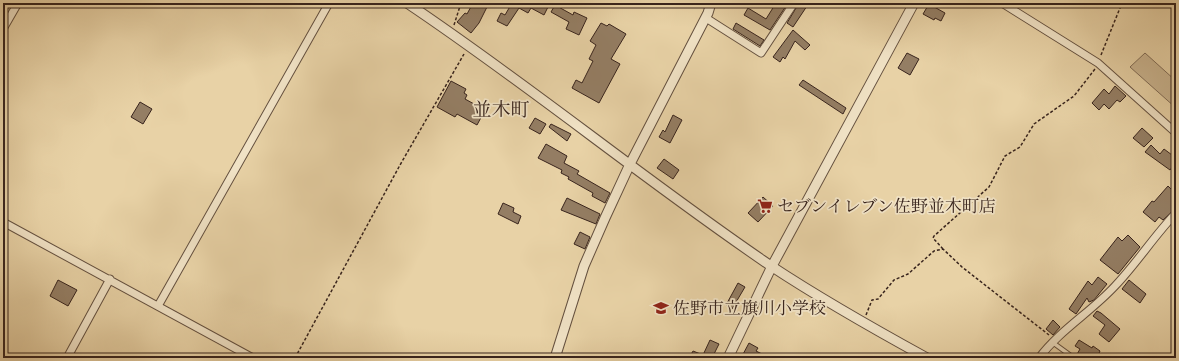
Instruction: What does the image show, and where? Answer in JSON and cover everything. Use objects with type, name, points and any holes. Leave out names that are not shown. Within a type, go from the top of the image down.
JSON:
[{"type":"street","points":[[3,29],[18,3]]},
{"type":"street","points":[[158,306],[329,3]]},
{"type":"street","points":[[407,3],[469,45],[630,164],[772,266],[862,322],[927,358]]},
{"type":"street","points":[[555,358],[584,266],[630,164],[706,18],[712,3]]},
{"type":"street","points":[[706,18],[761,54],[794,3]]},
{"type":"street","points":[[728,358],[772,266],[914,3]]},
{"type":"street","points":[[1002,3],[1098,63],[1176,133]]},
{"type":"street","points":[[1039,358],[1054,341],[1115,287],[1160,230],[1176,213]]},
{"type":"street","points":[[3,222],[254,358]]},
{"type":"street","points":[[67,358],[110,279]]},
{"type":"lane","points":[[1054,341],[1074,358]]},
{"type":"path","points":[[450,32],[461,3]]},
{"type":"path","points":[[1054,341],[962,267],[943,249],[934,236],[989,187],[1005,156],[1020,147],[1034,124],[1074,96],[1093,73],[1122,3]]},
{"type":"path","points":[[295,358],[400,165],[469,45]]},
{"type":"path","points":[[862,322],[872,300],[878,299],[888,285],[894,280],[908,274],[934,251],[943,249]]},
{"type":"shaded area","points":[[1145,53],[1176,81],[1176,108],[1130,67]]},
{"type":"building","points":[[473,3],[489,3],[479,23],[471,33],[457,22],[465,13],[467,14]]},
{"type":"building","points":[[512,3],[540,3],[548,7],[544,15],[531,8],[528,13],[519,8],[507,26],[497,21],[501,13],[505,15]]},
{"type":"building","points":[[776,3],[788,3],[770,30],[744,15],[748,8],[766,19]]},
{"type":"building","points":[[799,3],[809,3],[793,27],[787,23]]},
{"type":"building","points":[[929,4],[945,13],[941,21],[935,18],[934,20],[923,14]]},
{"type":"building","points":[[555,5],[573,15],[574,12],[587,18],[579,35],[566,29],[569,22],[551,12]]},
{"type":"building","points":[[601,23],[607,26],[609,24],[626,34],[611,59],[620,64],[599,103],[572,88],[576,80],[582,83],[593,61],[589,59],[596,45],[590,41]]},
{"type":"building","points":[[736,23],[764,40],[760,46],[733,29]]},
{"type":"building","points":[[793,30],[810,45],[805,50],[795,41],[785,59],[783,57],[780,62],[773,57]]},
{"type":"building","points":[[907,53],[919,59],[910,75],[898,68]]},
{"type":"building","points":[[803,80],[846,108],[843,114],[799,85]]},
{"type":"building","points":[[451,81],[466,89],[464,93],[467,95],[465,99],[485,110],[477,125],[457,114],[455,117],[437,107]]},
{"type":"building","points":[[1115,86],[1126,96],[1120,102],[1117,100],[1109,109],[1104,104],[1099,110],[1092,103],[1104,89],[1109,94]]},
{"type":"building","points":[[140,102],[152,109],[143,124],[131,117]]},
{"type":"building","points":[[673,115],[682,120],[670,143],[659,137],[663,130],[665,132]]},
{"type":"building","points":[[535,118],[546,124],[540,134],[529,128]]},
{"type":"building","points":[[551,124],[571,134],[567,141],[549,127]]},
{"type":"building","points":[[1142,128],[1153,138],[1144,147],[1133,138]]},
{"type":"building","points":[[546,144],[567,156],[564,163],[579,171],[577,174],[610,193],[605,203],[592,196],[593,193],[568,179],[569,177],[561,173],[562,170],[538,158]]},
{"type":"building","points":[[1151,145],[1160,154],[1164,149],[1172,155],[1171,156],[1176,162],[1170,170],[1145,152]]},
{"type":"building","points":[[664,159],[679,170],[673,179],[657,168]]},
{"type":"building","points":[[1176,183],[1176,208],[1163,220],[1159,217],[1155,222],[1143,212],[1168,186],[1171,189]]},
{"type":"building","points":[[763,197],[773,206],[758,222],[748,213]]},
{"type":"building","points":[[567,198],[600,214],[596,224],[561,210]]},
{"type":"building","points":[[503,203],[514,208],[513,212],[521,216],[518,224],[498,214]]},
{"type":"building","points":[[580,232],[590,237],[585,249],[574,244]]},
{"type":"building","points":[[1128,235],[1140,247],[1118,274],[1100,260],[1118,237],[1122,241]]},
{"type":"building","points":[[1098,277],[1107,284],[1094,300],[1089,302],[1087,298],[1076,314],[1069,309],[1088,281],[1092,285]]},
{"type":"building","points":[[58,280],[77,290],[68,306],[50,296]]},
{"type":"building","points":[[1129,280],[1146,294],[1140,303],[1122,289]]},
{"type":"building","points":[[738,283],[745,287],[732,309],[726,305]]},
{"type":"building","points":[[1097,311],[1120,329],[1109,342],[1099,334],[1105,325],[1093,316]]},
{"type":"building","points":[[1053,320],[1060,327],[1053,335],[1046,329]]},
{"type":"building","points":[[710,340],[719,344],[712,358],[689,358],[693,351],[703,355]]},
{"type":"building","points":[[1079,340],[1100,351],[1097,358],[1077,358],[1076,356],[1080,349],[1075,346]]},
{"type":"building","points":[[749,343],[758,348],[756,351],[770,358],[741,358]]},
{"type":"place","name":"セブンイレブン佐野並木町店","points":[[765,206]]},
{"type":"place","name":"佐野市立旗川小学校","points":[[661,308]]},
{"type":"district","name":"並木町","points":[[501,110]]}]
